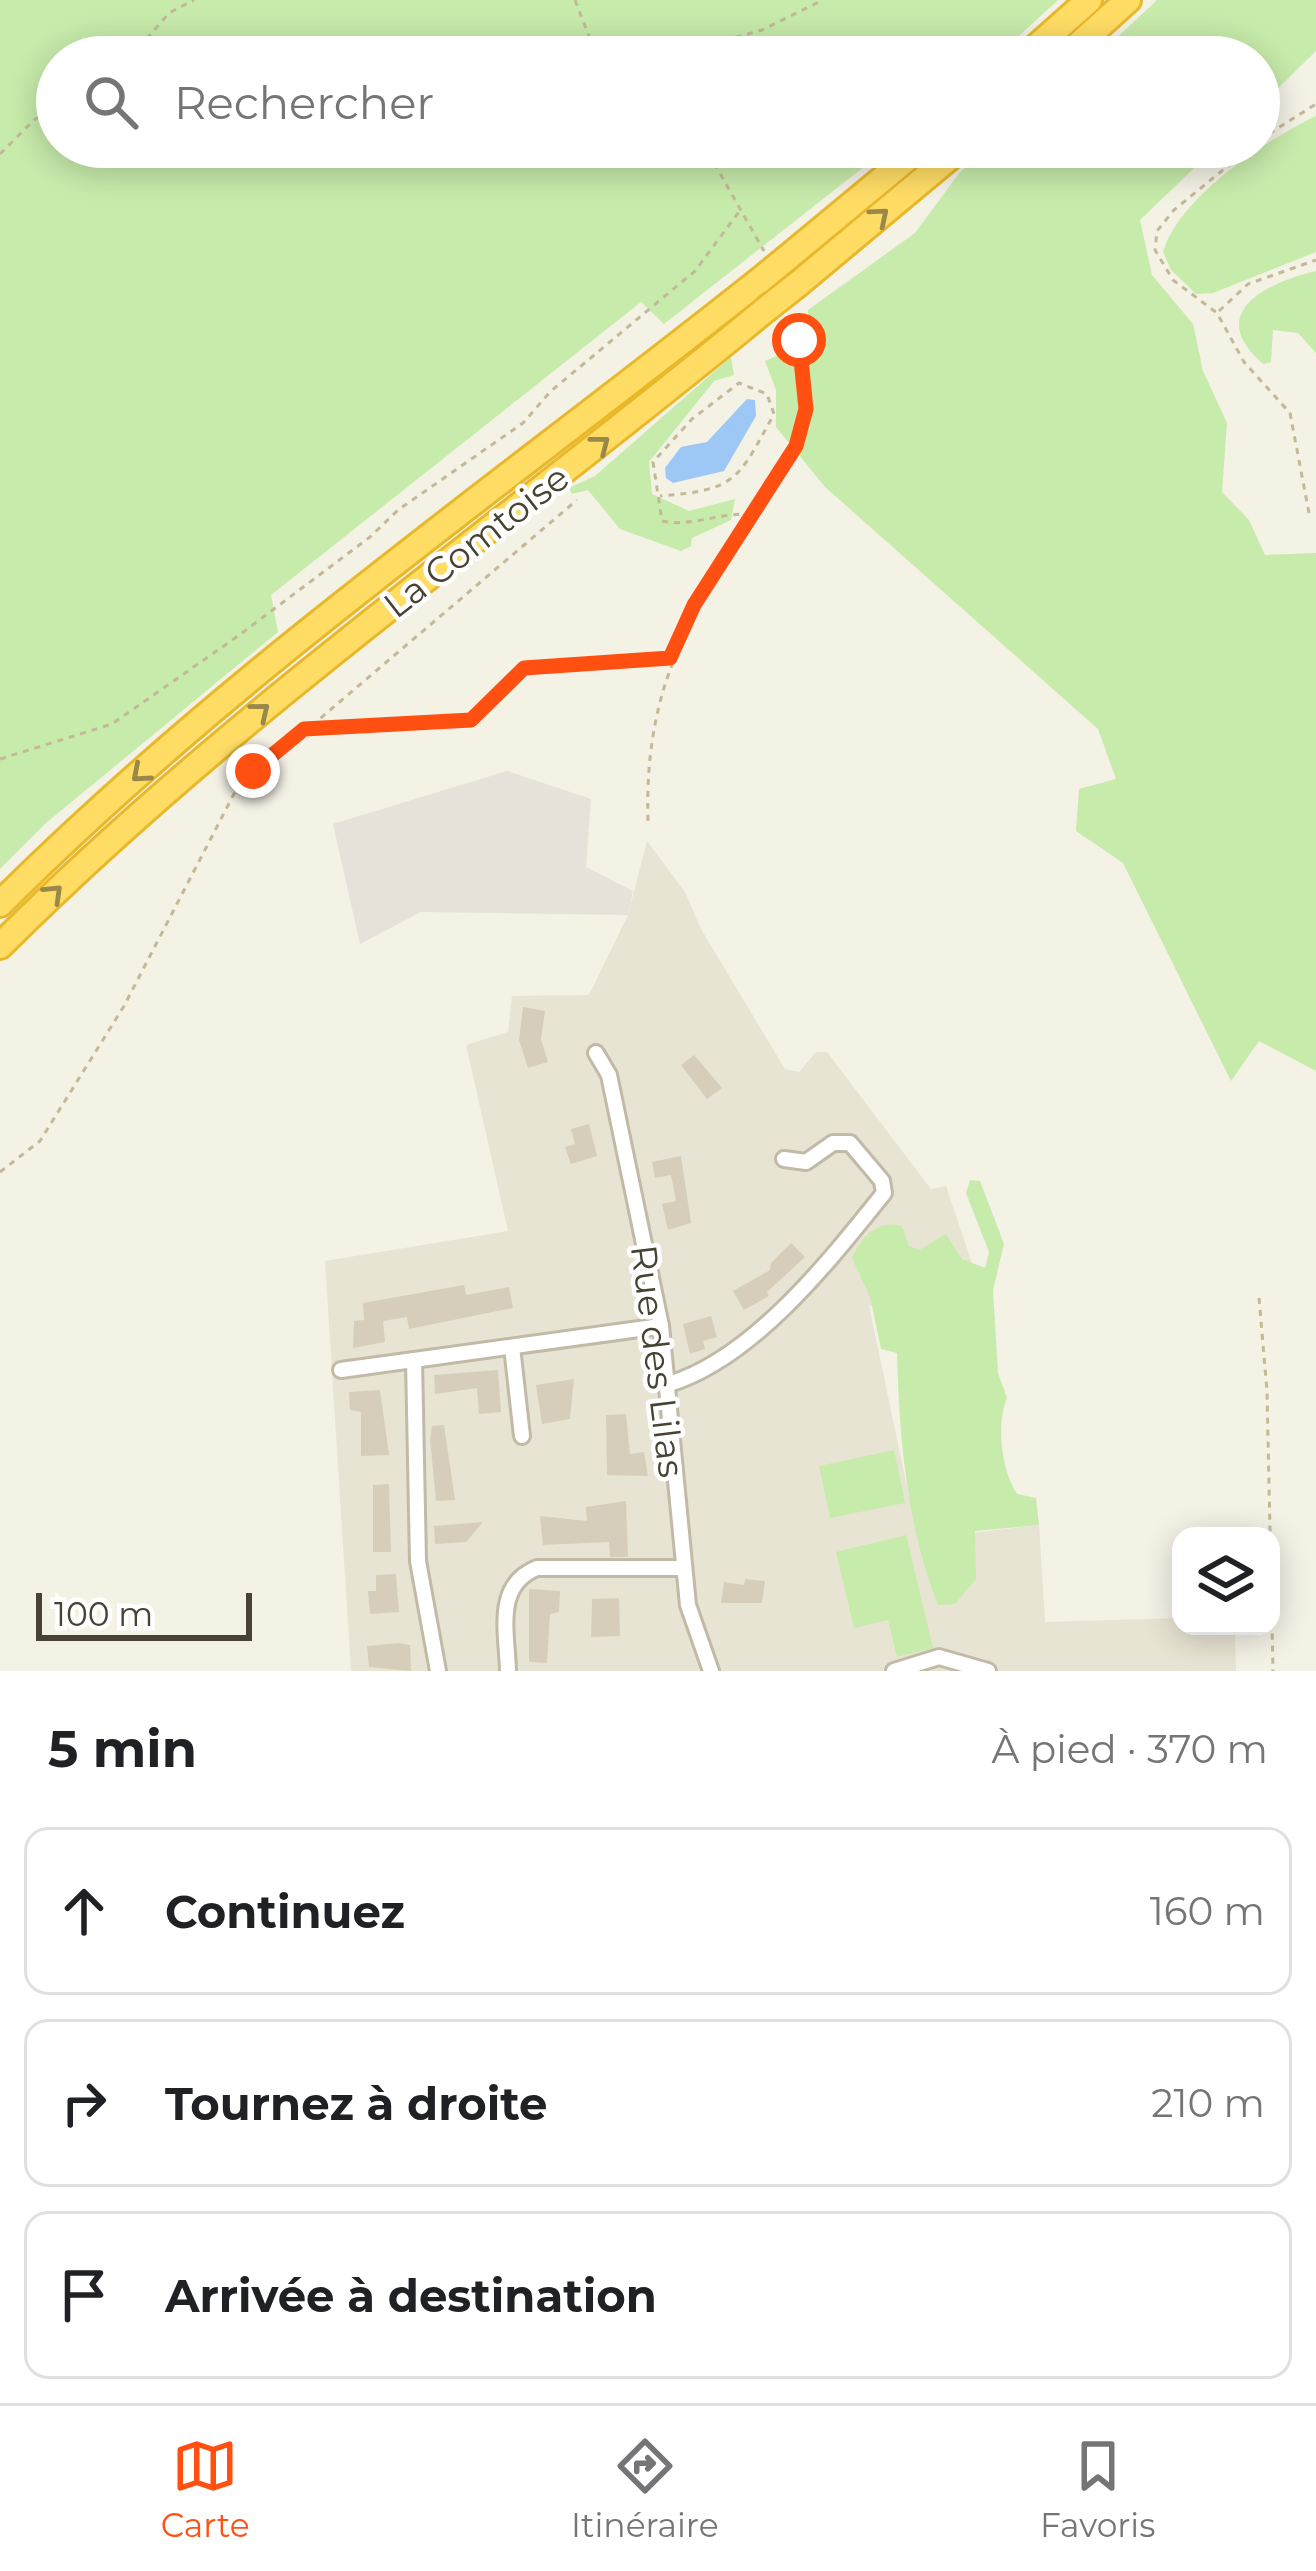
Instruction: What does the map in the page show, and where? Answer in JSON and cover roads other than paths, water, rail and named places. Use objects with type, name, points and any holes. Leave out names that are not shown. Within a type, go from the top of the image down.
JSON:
[{"type":"highway","points":[[1049,36],[1089,0]]},
{"type":"highway","points":[[1088,36],[1128,0]]},
{"type":"highway","name":"La Comtoise","points":[[0,904],[97,811],[264,669],[895,168]]},
{"type":"highway","name":"La Comtoise","points":[[0,946],[138,814],[251,720],[782,299],[937,168]]},
{"type":"highway","points":[[0,887],[97,811]]},
{"type":"street","name":"Rue des Lilas","points":[[596,1053],[609,1075],[661,1326],[688,1605],[711,1671]]},
{"type":"street","points":[[669,1384],[688,1378],[777,1314],[884,1193],[883,1181],[850,1143],[833,1143],[806,1162],[784,1160]]},
{"type":"street","points":[[341,1370],[661,1326]]},
{"type":"street","points":[[512,1347],[522,1436]]},
{"type":"street","points":[[414,1360],[418,1562],[438,1671]]},
{"type":"street","points":[[508,1671],[509,1588],[537,1568],[683,1568]]},
{"type":"street","points":[[895,1671],[939,1657],[988,1671]]},
{"type":"water","points":[[747,399],[755,400],[756,416],[724,471],[673,483],[666,478],[665,468],[681,447],[707,442]]}]
